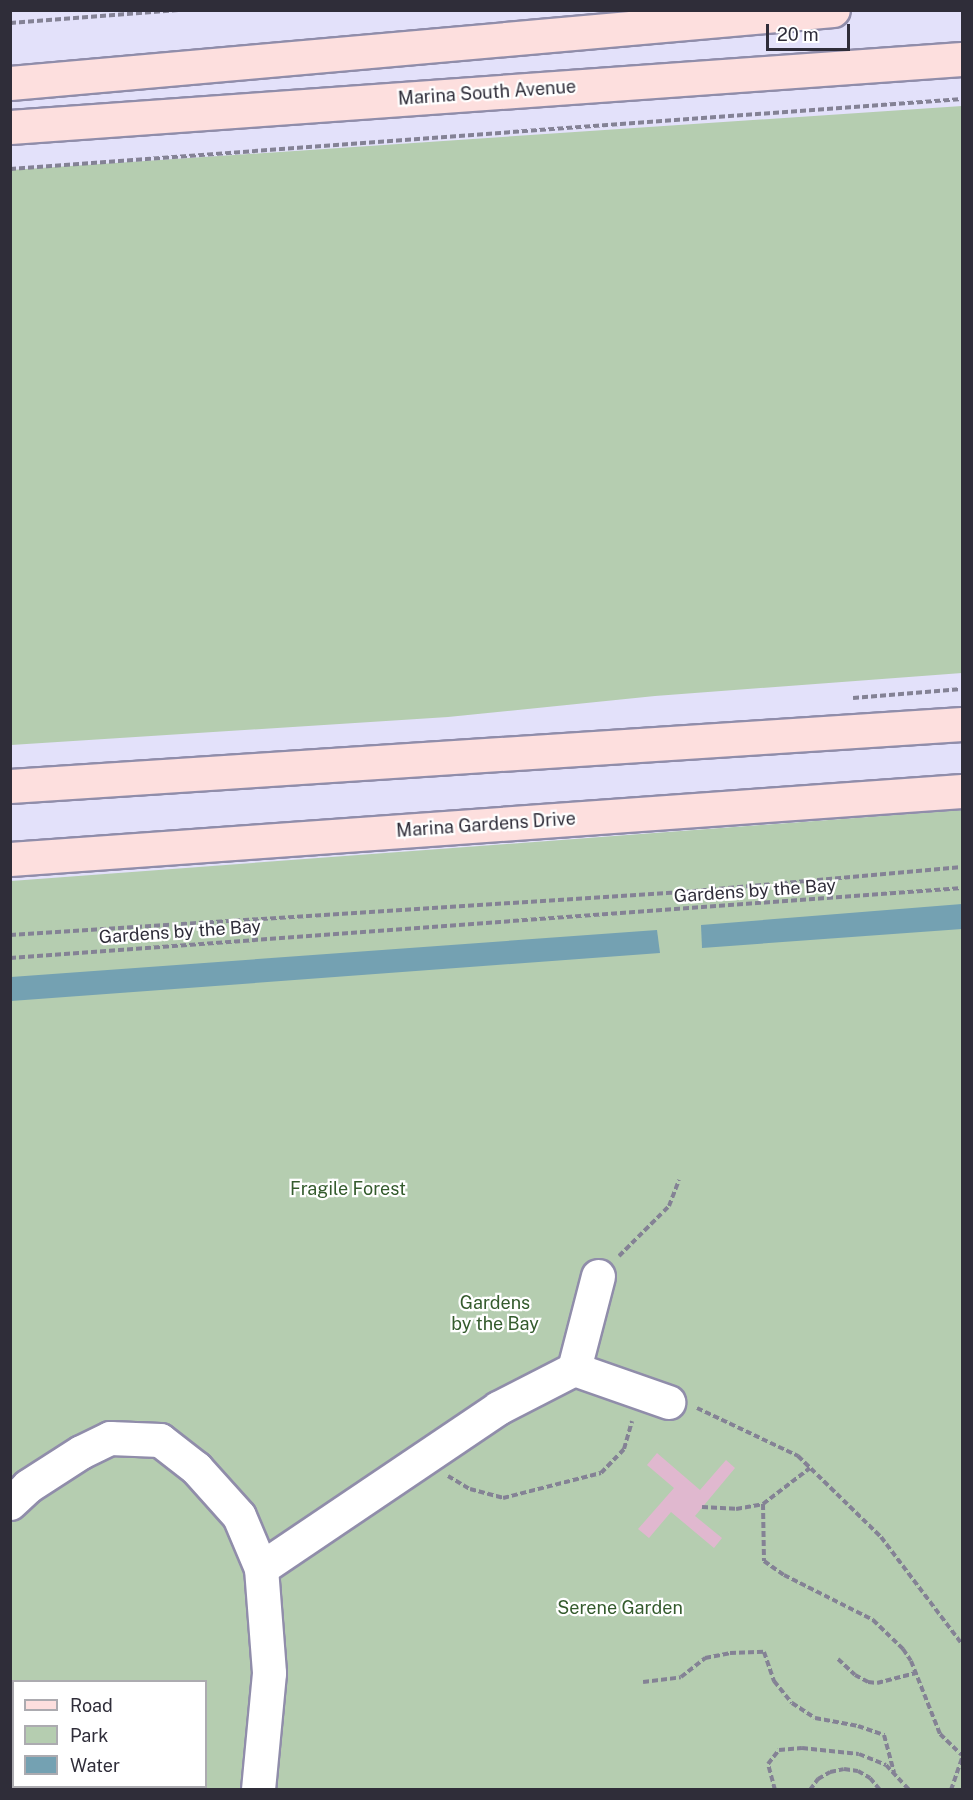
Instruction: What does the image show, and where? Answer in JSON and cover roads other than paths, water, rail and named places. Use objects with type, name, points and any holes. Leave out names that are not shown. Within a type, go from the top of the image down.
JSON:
[{"type":"main road","points":[[10,83],[832,10]]},
{"type":"main road","name":"Marina South Avenue","points":[[10,127],[963,59]]},
{"type":"main road","points":[[10,786],[963,724]]},
{"type":"main road","name":"Marina Gardens Drive","points":[[10,859],[963,791]]},
{"type":"street","points":[[574,1369],[598,1276]]},
{"type":"street","points":[[261,1568],[498,1408],[574,1369],[668,1402]]},
{"type":"street","points":[[10,1503],[37,1480],[81,1452],[110,1438],[160,1440],[196,1468],[239,1516],[261,1568],[269,1673],[258,1790]]},
{"type":"water","points":[[962,904],[962,929],[702,948],[701,925]]},
{"type":"water","points":[[657,930],[660,953],[11,1001],[11,977]]},
{"type":"park label","name":"Fragile Forest","points":[[348,1189]]},
{"type":"park label","name":"Gardens by the Bay","points":[[495,1314]]},
{"type":"park label","name":"Serene Garden","points":[[620,1608]]}]
